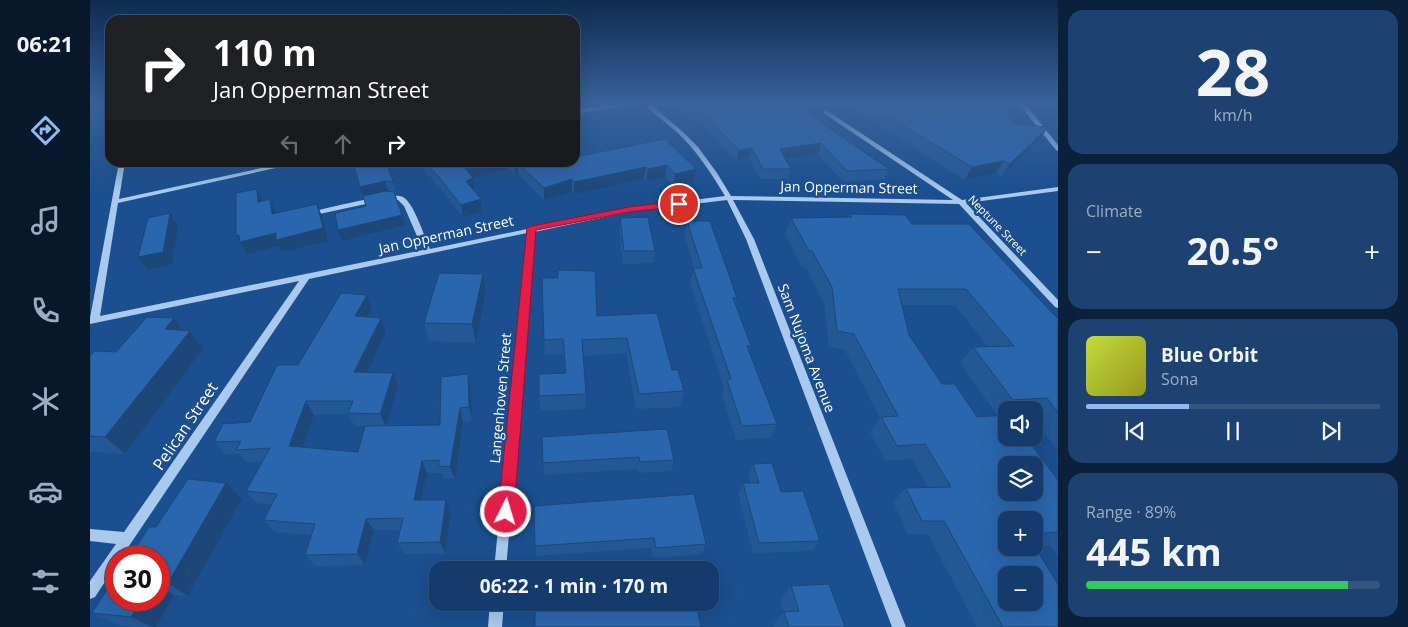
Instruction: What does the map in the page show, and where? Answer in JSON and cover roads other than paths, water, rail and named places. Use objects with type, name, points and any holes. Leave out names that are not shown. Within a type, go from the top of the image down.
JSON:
[{"type":"street","name":"Sam Nujoma Avenue","points":[[681,133],[702,156],[729,198],[750,238],[899,627]]},
{"type":"street","name":"Neptune Street","points":[[857,133],[960,202],[1058,305]]},
{"type":"street","points":[[1045,133],[1058,149]]},
{"type":"street","points":[[93,321],[121,167]]},
{"type":"street","points":[[115,202],[277,167]]},
{"type":"street","name":"Jan Opperman Street","points":[[93,321],[532,228],[629,210],[729,198],[960,202],[1058,189]]},
{"type":"street","points":[[302,216],[389,197],[400,198],[407,205],[427,251]]},
{"type":"street","name":"Langenhoven Street","points":[[501,561],[532,228]]},
{"type":"street","name":"Pelican Street","points":[[90,592],[306,277]]},
{"type":"street","points":[[90,535],[127,539]]},
{"type":"street","points":[[495,627],[496,611]]}]
